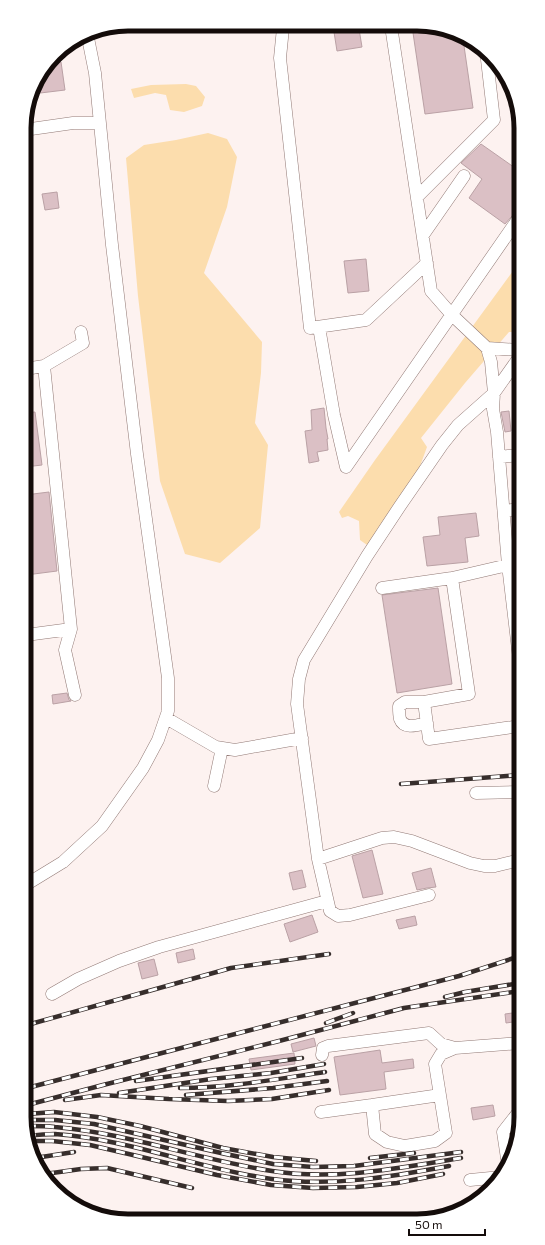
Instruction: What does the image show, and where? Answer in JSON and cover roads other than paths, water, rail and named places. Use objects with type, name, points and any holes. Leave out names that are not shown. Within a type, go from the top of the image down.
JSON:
[{"type":"lane","points":[[283,31],[280,58],[310,328],[366,320],[427,263]]},
{"type":"lane","points":[[382,588],[452,578],[514,565],[504,511],[493,409],[494,393],[491,362],[487,348],[452,315],[431,291],[392,31]]},
{"type":"lane","points":[[31,882],[63,862],[102,826],[143,768],[158,740],[168,711],[168,678],[137,454],[112,245],[95,73],[88,40]]},
{"type":"lane","points":[[417,197],[494,120],[487,60]]},
{"type":"lane","points":[[31,129],[73,123],[100,123]]},
{"type":"lane","points":[[423,236],[464,176]]},
{"type":"lane","points":[[319,327],[334,415],[346,467],[514,225]]},
{"type":"lane","points":[[31,368],[44,366],[83,343],[81,332]]},
{"type":"lane","points":[[487,348],[514,350]]},
{"type":"lane","points":[[429,895],[344,916],[338,916],[330,911],[318,859],[298,704],[299,679],[304,660],[371,550],[442,445],[458,425],[494,393],[514,365]]},
{"type":"lane","points":[[44,366],[71,630],[65,650],[75,695]]},
{"type":"lane","points":[[499,457],[514,456]]},
{"type":"lane","points":[[504,511],[514,510]]},
{"type":"lane","points":[[427,723],[409,726],[403,724],[400,719],[399,706],[405,702],[424,702],[469,694],[452,578]]},
{"type":"lane","points":[[31,634],[71,630]]},
{"type":"lane","points":[[424,702],[429,738],[514,727]]},
{"type":"lane","points":[[166,718],[216,747],[235,750],[302,738]]},
{"type":"lane","points":[[214,786],[222,748]]},
{"type":"lane","points":[[476,793],[514,792]]},
{"type":"lane","points":[[318,859],[382,838],[394,837],[412,841],[470,863],[484,866],[495,866],[514,861]]},
{"type":"lane","points":[[52,994],[78,979],[119,961],[159,947],[327,900]]},
{"type":"lane","points":[[322,1055],[323,1048],[328,1046],[430,1033],[441,1044],[455,1048]]},
{"type":"lane","points":[[372,1105],[375,1134],[387,1142],[405,1146],[435,1140],[446,1133],[435,1064],[441,1054],[455,1048],[514,1043]]},
{"type":"lane","points":[[321,1112],[440,1095]]},
{"type":"lane","points":[[506,1155],[503,1132],[514,1118]]},
{"type":"lane","points":[[470,1180],[493,1178]]},
{"type":"railway","points":[[401,784],[514,775]]},
{"type":"railway","points":[[31,1024],[231,968],[329,954]]},
{"type":"railway","points":[[31,1087],[459,976],[514,958]]},
{"type":"railway","points":[[445,997],[465,992],[514,984]]},
{"type":"railway","points":[[31,1104],[404,1008],[514,992]]},
{"type":"railway","points":[[326,1023],[353,1013]]},
{"type":"railway","points":[[136,1081],[302,1058]]},
{"type":"railway","points":[[119,1093],[211,1079],[271,1073],[324,1064]]},
{"type":"railway","points":[[180,1088],[235,1085],[325,1072]]},
{"type":"railway","points":[[186,1095],[273,1088],[327,1081]]},
{"type":"railway","points":[[65,1100],[101,1095],[228,1101],[272,1099],[329,1090]]},
{"type":"railway","points":[[31,1114],[54,1112],[97,1117],[140,1126],[223,1148],[273,1157],[316,1161]]},
{"type":"railway","points":[[31,1120],[55,1120],[94,1124],[273,1164],[313,1167],[354,1166],[461,1152]]},
{"type":"railway","points":[[32,1126],[82,1130],[245,1166],[296,1174],[319,1175],[367,1172],[461,1158]]},
{"type":"railway","points":[[33,1135],[55,1134],[83,1137],[137,1148],[245,1174],[294,1181],[317,1182],[361,1180],[449,1166]]},
{"type":"railway","points":[[34,1141],[52,1141],[90,1145],[217,1175],[271,1185],[313,1188],[357,1187],[397,1183],[443,1174]]},
{"type":"railway","points":[[40,1157],[74,1152]]},
{"type":"railway","points":[[370,1158],[414,1153]]},
{"type":"railway","points":[[49,1173],[81,1169],[107,1168],[192,1188]]}]
